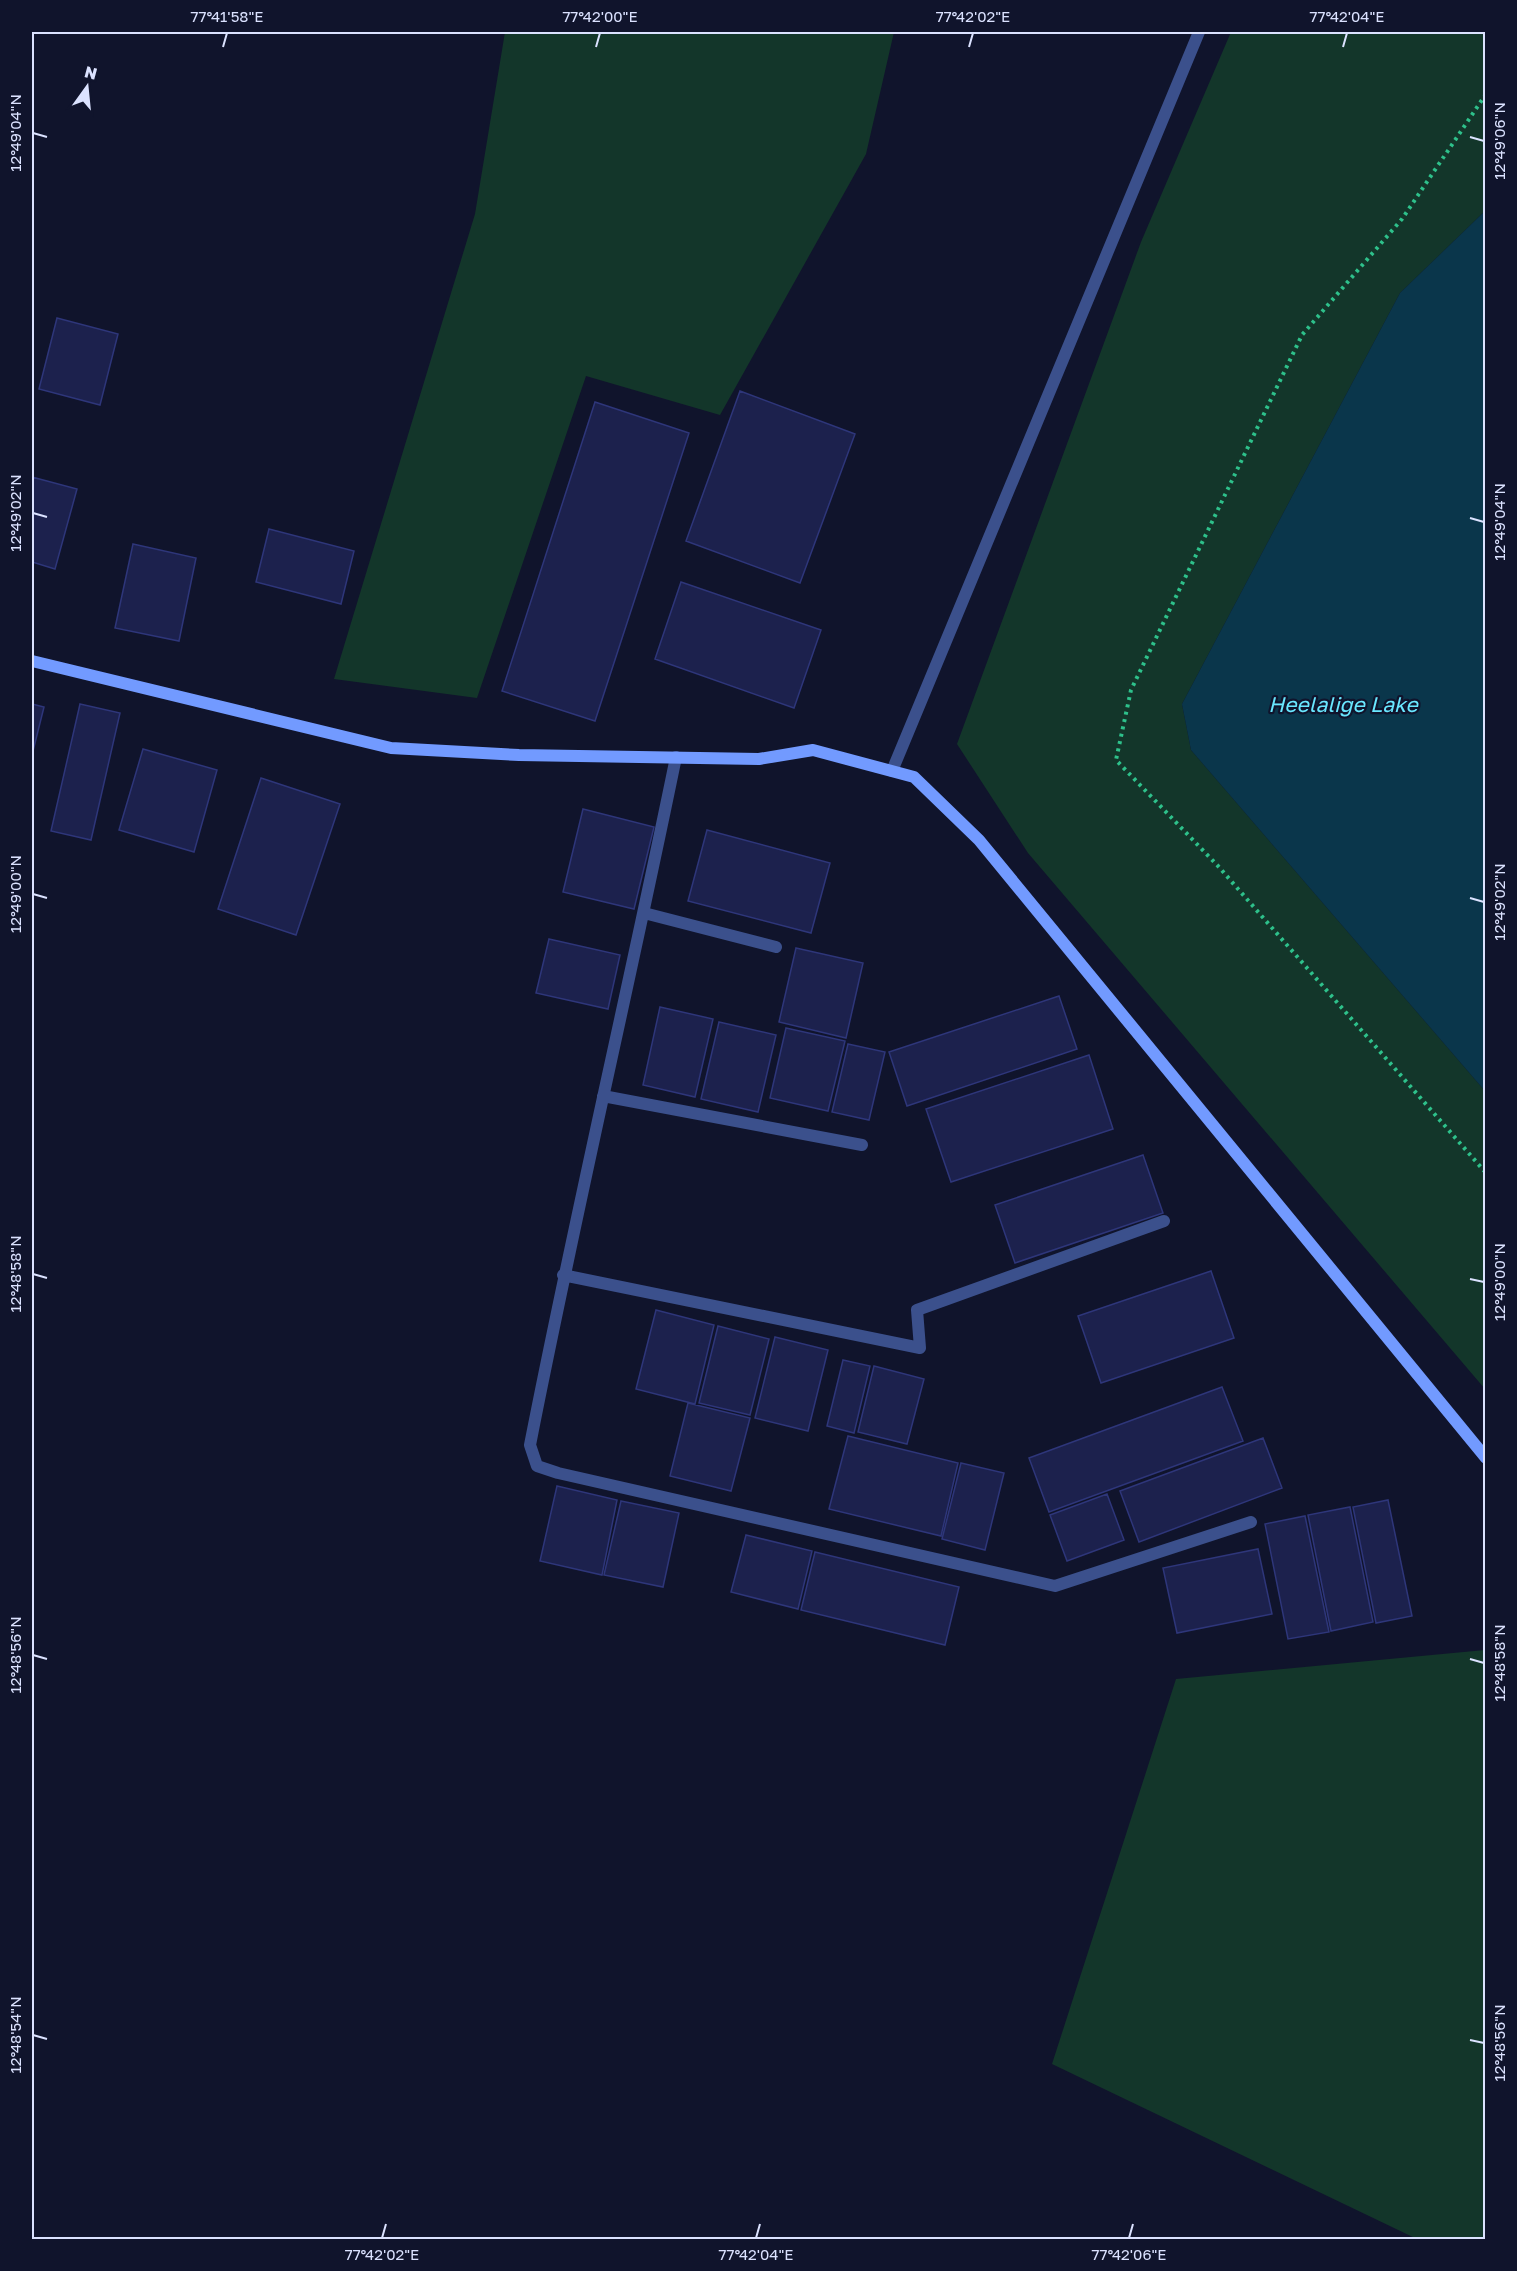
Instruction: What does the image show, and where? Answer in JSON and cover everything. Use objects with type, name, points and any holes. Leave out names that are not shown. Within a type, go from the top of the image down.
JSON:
[{"type":"street","points":[[892,771],[1199,32]]},
{"type":"street","points":[[32,661],[391,748],[519,755],[759,759],[813,750],[914,777],[979,840],[1485,1458]]},
{"type":"street","points":[[676,757],[644,914],[563,1275],[530,1445],[537,1466],[1055,1586],[1251,1522]]},
{"type":"street","points":[[644,914],[776,947]]},
{"type":"street","points":[[603,1096],[862,1145]]},
{"type":"street","points":[[563,1275],[920,1348],[917,1310],[1164,1221]]},
{"type":"path","points":[[1485,94],[1402,219],[1302,335],[1131,690],[1116,760],[1218,866],[1485,1173]]},
{"type":"green space","points":[[505,32],[894,32],[866,154],[720,415],[586,376],[477,698],[334,679],[475,214]]},
{"type":"green space","points":[[1231,32],[1485,32],[1485,211],[1400,293],[1182,704],[1191,750],[1485,1091],[1485,1389],[1028,853],[957,744],[1141,242]]},
{"type":"green space","points":[[1485,1650],[1485,2239],[1417,2239],[1052,2064],[1176,1679]]},
{"type":"water","name":"Heelalige Lake","points":[[1485,211],[1485,1091],[1191,750],[1182,704],[1400,293]]},
{"type":"building","points":[[57,318],[118,334],[100,405],[39,389]]},
{"type":"building","points":[[740,391],[855,434],[800,583],[686,541]]},
{"type":"building","points":[[595,402],[689,433],[595,721],[502,691]]},
{"type":"building","points":[[32,477],[77,489],[55,569],[32,562]]},
{"type":"building","points":[[269,529],[354,551],[341,604],[256,582]]},
{"type":"building","points":[[133,544],[196,558],[179,641],[115,628]]},
{"type":"building","points":[[681,582],[821,630],[794,708],[655,659]]},
{"type":"building","points":[[32,704],[44,707],[32,755]]},
{"type":"building","points":[[80,704],[120,713],[91,840],[51,831]]},
{"type":"building","points":[[143,749],[217,770],[194,852],[119,830]]},
{"type":"building","points":[[261,778],[340,804],[296,935],[218,909]]},
{"type":"building","points":[[583,809],[654,827],[634,909],[563,892]]},
{"type":"building","points":[[707,830],[830,863],[811,933],[688,901]]},
{"type":"building","points":[[549,939],[620,955],[608,1009],[536,993]]},
{"type":"building","points":[[796,948],[863,963],[846,1038],[779,1022]]},
{"type":"building","points":[[1059,996],[1077,1049],[907,1106],[889,1052]]},
{"type":"building","points":[[660,1007],[713,1019],[695,1097],[643,1085]]},
{"type":"building","points":[[719,1022],[776,1035],[758,1112],[701,1099]]},
{"type":"building","points":[[786,1028],[845,1041],[828,1111],[770,1098]]},
{"type":"building","points":[[848,1044],[885,1052],[869,1120],[832,1112]]},
{"type":"building","points":[[1089,1055],[1113,1129],[951,1182],[926,1109]]},
{"type":"building","points":[[1143,1155],[1163,1213],[1015,1263],[995,1205]]},
{"type":"building","points":[[1211,1271],[1234,1338],[1101,1383],[1078,1316]]},
{"type":"building","points":[[656,1310],[714,1325],[695,1404],[636,1389]]},
{"type":"building","points":[[718,1326],[769,1339],[750,1415],[699,1403]]},
{"type":"building","points":[[775,1337],[828,1350],[808,1431],[755,1418]]},
{"type":"building","points":[[843,1360],[870,1366],[854,1433],[827,1426]]},
{"type":"building","points":[[874,1366],[924,1379],[907,1444],[858,1432]]},
{"type":"building","points":[[1222,1387],[1243,1441],[1049,1512],[1029,1458]]},
{"type":"building","points":[[688,1403],[750,1418],[731,1491],[670,1476]]},
{"type":"building","points":[[848,1436],[958,1463],[941,1536],[829,1509]]},
{"type":"building","points":[[1263,1438],[1282,1488],[1139,1542],[1120,1491]]},
{"type":"building","points":[[961,1463],[1004,1473],[985,1550],[942,1539]]},
{"type":"building","points":[[557,1486],[617,1500],[602,1575],[540,1561]]},
{"type":"building","points":[[1107,1494],[1124,1540],[1067,1561],[1050,1515]]},
{"type":"building","points":[[1388,1500],[1412,1616],[1376,1623],[1353,1507]]},
{"type":"building","points":[[621,1501],[679,1513],[663,1587],[604,1575]]},
{"type":"building","points":[[1350,1507],[1373,1622],[1331,1631],[1308,1515]]},
{"type":"building","points":[[1305,1516],[1329,1632],[1288,1639],[1265,1524]]},
{"type":"building","points":[[746,1535],[812,1551],[798,1609],[731,1592]]},
{"type":"building","points":[[1258,1549],[1272,1614],[1177,1633],[1163,1568]]},
{"type":"building","points":[[815,1552],[959,1587],[945,1645],[801,1610]]}]
